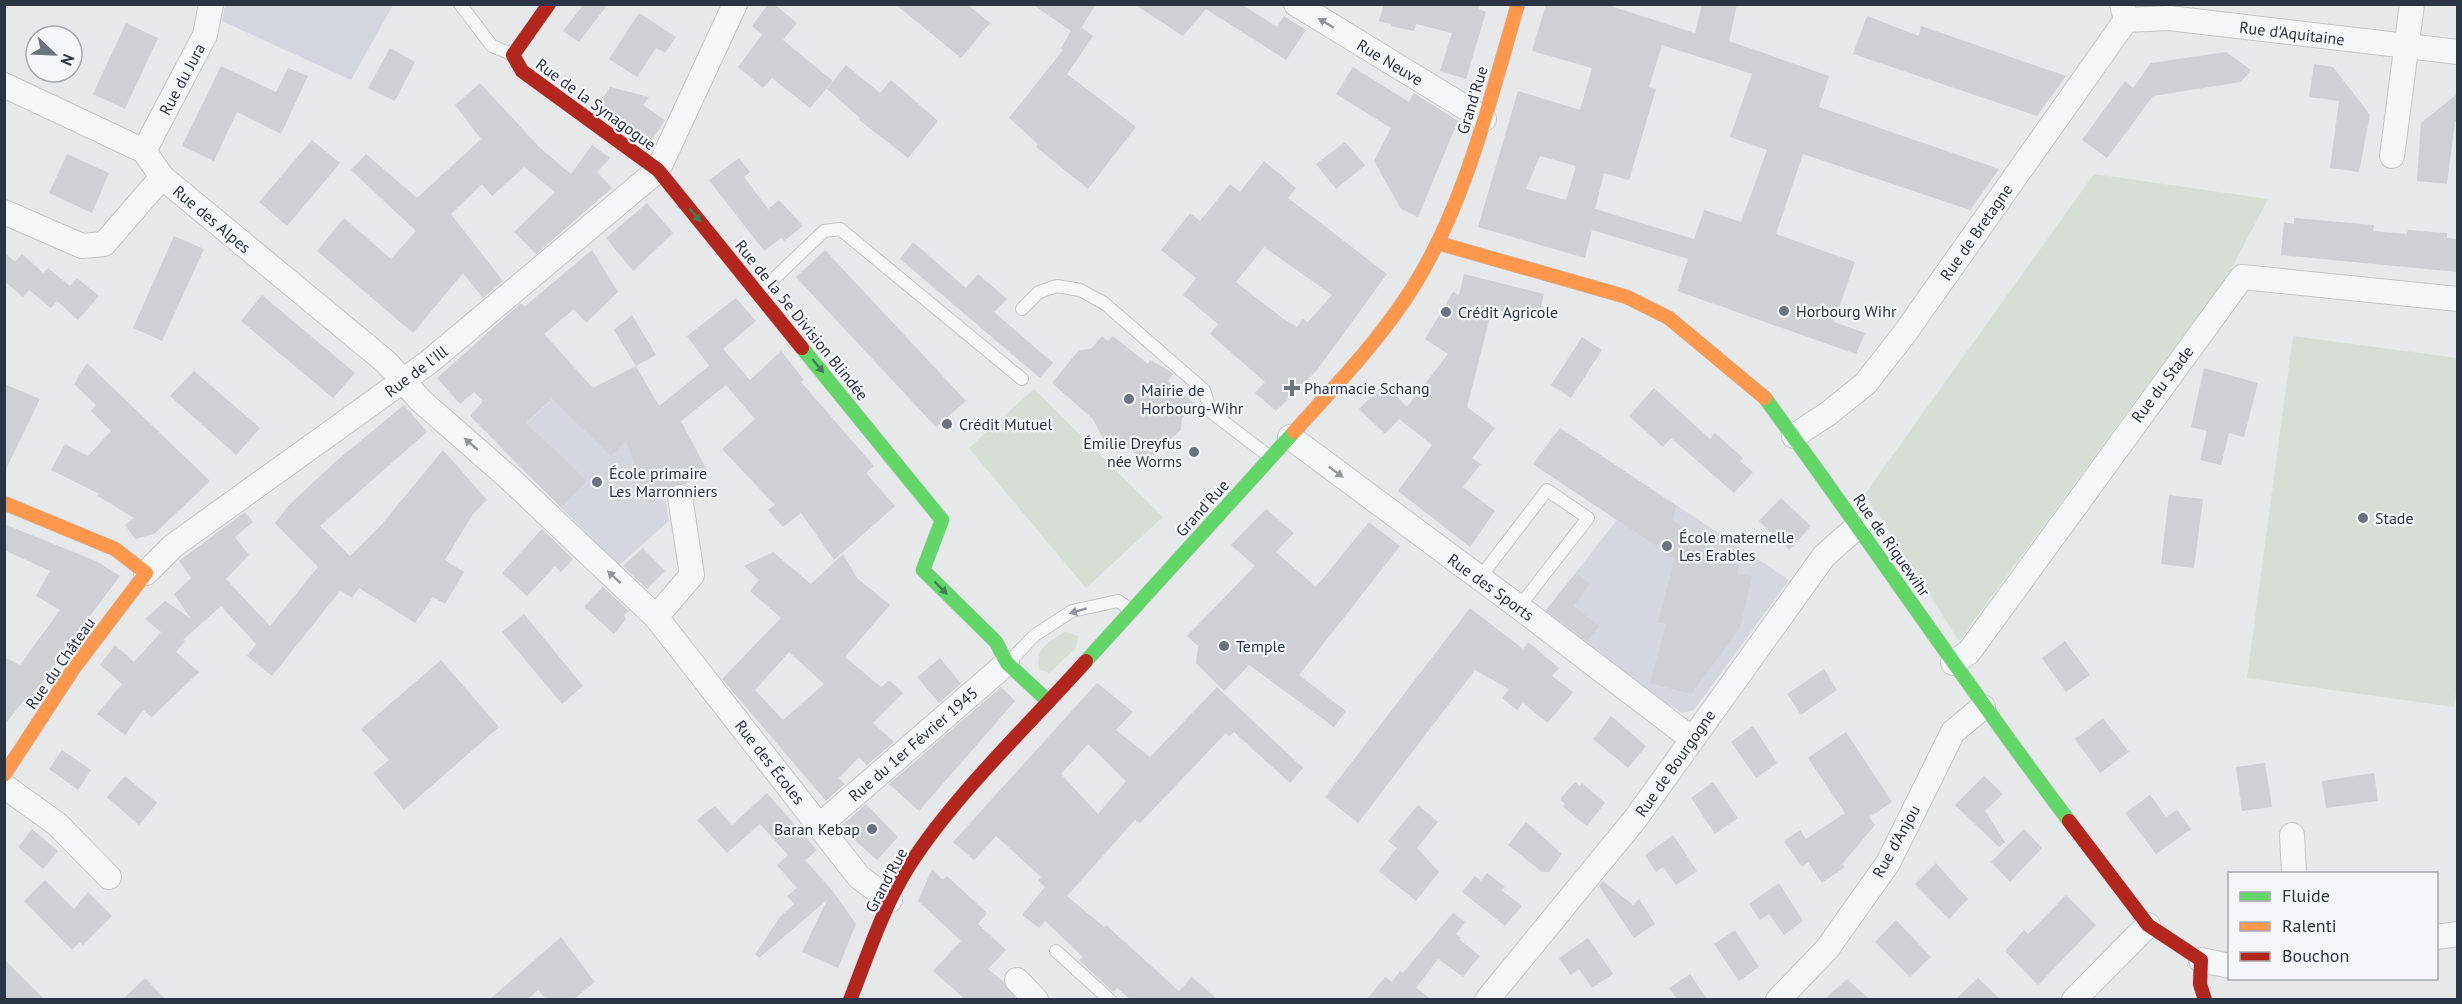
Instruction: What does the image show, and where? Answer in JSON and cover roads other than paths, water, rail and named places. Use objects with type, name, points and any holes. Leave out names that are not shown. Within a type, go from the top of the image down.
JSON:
[{"type":"street","name":"Rue du Jura","points":[[144,151],[205,35],[211,4]]},
{"type":"street","name":"Rue de la Synagogue","points":[[549,4],[513,55],[522,71],[658,170]]},
{"type":"street","name":"Rue de l'Ill","points":[[146,573],[173,546],[429,362],[658,170],[735,4]]},
{"type":"street","name":"Rue Neuve","points":[[1296,4],[1484,118]]},
{"type":"street","name":"Grand'Rue","points":[[849,999],[891,900],[909,866],[943,819],[1372,346],[1405,303],[1438,243],[1462,187],[1518,4]]},
{"type":"street","points":[[2391,156],[2412,4]]},
{"type":"street","name":"Rue d'Aquitaine","points":[[2124,12],[2457,52]]},
{"type":"street","name":"Rue de Bretagne","points":[[1794,436],[1829,413],[1866,383],[1911,324],[2124,12]]},
{"type":"street","points":[[4,85],[144,151]]},
{"type":"street","name":"Rue des Alpes","points":[[144,151],[162,177],[386,362],[402,381]]},
{"type":"street","name":"Rue de la 5e Division Blindée","points":[[658,170],[942,520],[922,570],[1001,653]]},
{"type":"street","points":[[4,212],[82,246],[104,244],[162,177]]},
{"type":"street","name":"Rue de Riquewihr","points":[[1438,243],[1627,297],[1669,318],[1761,392],[1859,525],[1983,707],[2148,925],[2201,960]]},
{"type":"street","name":"Rue du Stade","points":[[1953,663],[1969,652],[2242,277],[2457,299]]},
{"type":"street","name":"Rue des Écoles","points":[[402,381],[656,617],[859,877],[891,900]]},
{"type":"street","name":"Rue des Sports","points":[[1290,437],[1479,579],[1519,606],[1692,739]]},
{"type":"street","points":[[656,617],[692,575],[680,497]]},
{"type":"street","points":[[4,502],[116,549],[146,573]]},
{"type":"street","name":"Rue de Bourgogne","points":[[1487,999],[1636,818],[1824,555],[1859,525]]},
{"type":"street","name":"Rue du Château","points":[[4,775],[74,668],[146,573]]},
{"type":"street","points":[[1001,653],[1049,702]]},
{"type":"street","name":"Rue du 1er Février 1945","points":[[820,825],[1001,653]]},
{"type":"street","name":"Rue d'Anjou","points":[[1778,999],[1827,949],[1888,863],[1953,732],[1983,707]]},
{"type":"street","points":[[4,786],[57,824],[109,877]]},
{"type":"street","points":[[2292,835],[2294,872]]},
{"type":"street","points":[[2074,999],[2148,925]]},
{"type":"street","points":[[2438,938],[2457,934]]},
{"type":"street","points":[[2205,999],[2200,984],[2201,960],[2228,966]]},
{"type":"street","points":[[1017,980],[1036,999]]},
{"type":"lane","points":[[460,4],[492,46],[513,55]]},
{"type":"lane","points":[[759,293],[824,231],[840,229],[1022,379]]},
{"type":"lane","points":[[1022,309],[1039,292],[1057,286],[1080,290],[1104,303],[1204,390],[1211,412],[1271,458]]},
{"type":"lane","points":[[1479,579],[1547,490],[1588,518],[1519,606]]},
{"type":"lane","points":[[1001,653],[1072,612],[1118,601],[1132,611]]},
{"type":"lane","points":[[1056,951],[1110,999]]},
{"type":"place","name":"Horbourg Wihr","points":[[1784,311]]},
{"type":"place","name":"Crédit Agricole","points":[[1446,312]]},
{"type":"place","name":"Pharmacie Schang","points":[[1292,388]]},
{"type":"place","name":"Mairie de Horbourg-Wihr","points":[[1129,399]]},
{"type":"place","name":"Crédit Mutuel","points":[[947,424]]},
{"type":"place","name":"Émilie Dreyfus née Worms","points":[[1194,452]]},
{"type":"place","name":"École primaire Les Marronniers","points":[[597,482]]},
{"type":"place","name":"Stade","points":[[2363,518]]},
{"type":"place","name":"École maternelle Les Erables","points":[[1667,546]]},
{"type":"place","name":"Temple","points":[[1224,646]]},
{"type":"place","name":"Baran Kebap","points":[[872,829]]}]
